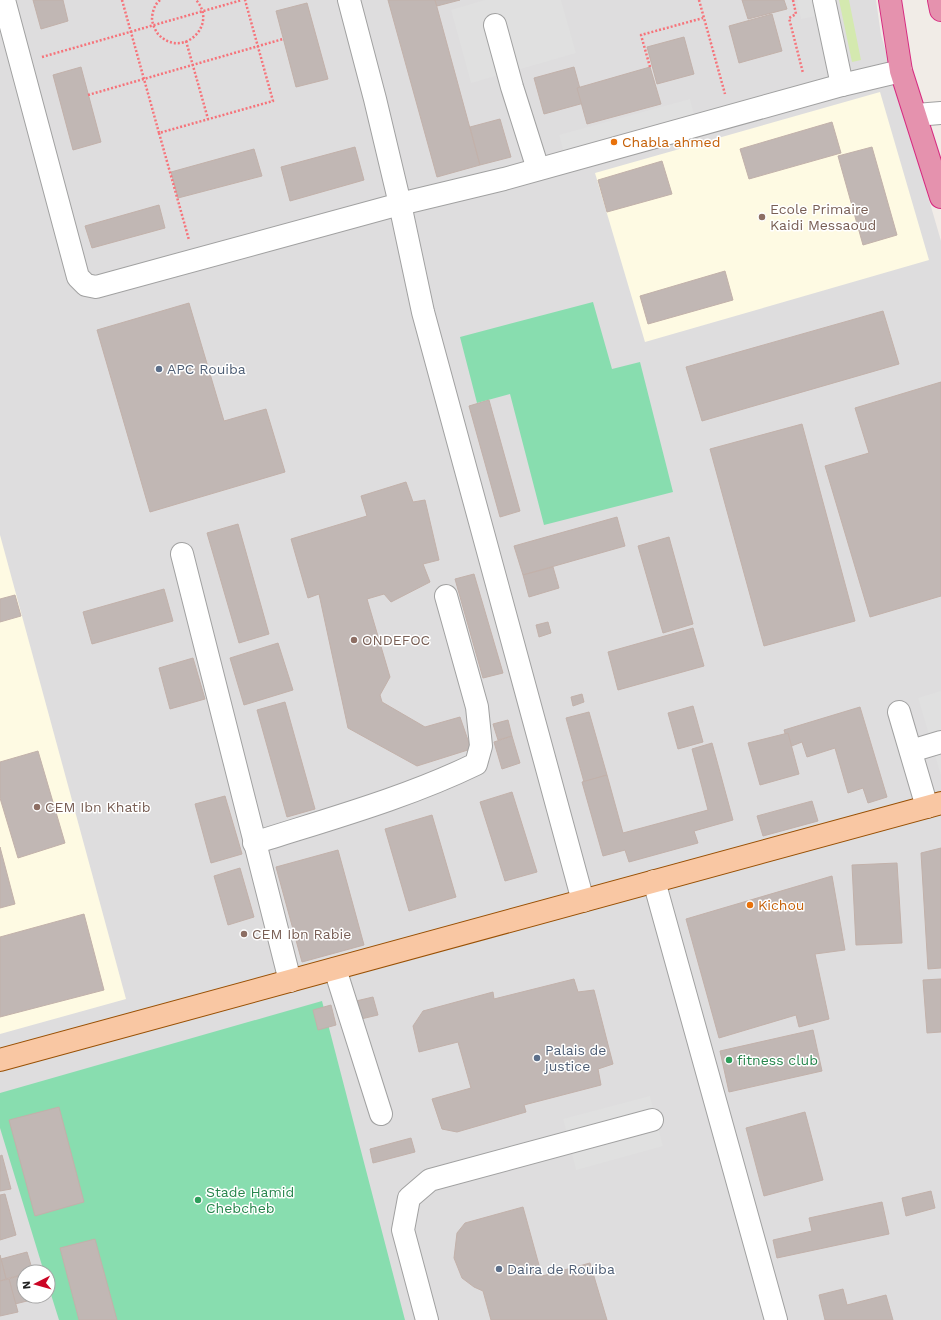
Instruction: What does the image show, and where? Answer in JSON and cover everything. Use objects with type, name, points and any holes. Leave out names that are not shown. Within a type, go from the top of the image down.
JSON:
[{"type":"highway","points":[[890,0],[901,71],[941,197]]},
{"type":"highway","points":[[939,0],[941,10]]},
{"type":"main road","points":[[0,1060],[934,805]]},
{"type":"street","points":[[4,0],[78,277],[86,285],[96,287],[400,204],[504,179],[808,94],[901,71]]},
{"type":"street","points":[[349,0],[375,99],[400,204],[423,312],[583,901]]},
{"type":"street","points":[[824,0],[842,85]]},
{"type":"street","points":[[494,25],[538,169]]},
{"type":"street","points":[[916,115],[941,113]]},
{"type":"street","points":[[182,554],[290,981]]},
{"type":"street","points":[[254,843],[429,785],[476,764],[481,746],[477,707],[446,596]]},
{"type":"street","points":[[899,712],[911,751],[934,805]]},
{"type":"street","points":[[911,751],[941,742]]},
{"type":"street","points":[[654,881],[776,1320]]},
{"type":"street","points":[[335,969],[381,1114]]},
{"type":"street","points":[[427,1320],[403,1230],[409,1198],[430,1180],[652,1120]]},
{"type":"path","points":[[122,0],[194,259]]},
{"type":"path","points":[[160,0],[153,11],[152,21],[155,31],[162,38],[171,43],[181,43],[191,40],[198,33],[202,24],[203,14],[200,5],[196,0]]},
{"type":"path","points":[[21,63],[244,0],[273,101],[159,133]]},
{"type":"path","points":[[699,0],[731,116]]},
{"type":"path","points":[[793,0],[796,14],[789,18],[808,94]]},
{"type":"path","points":[[650,67],[641,35],[703,18]]},
{"type":"path","points":[[88,95],[283,39]]},
{"type":"path","points":[[186,41],[208,119]]},
{"type":"shaded area","points":[[0,0],[876,0],[881,35],[941,241],[941,1320],[0,1320]]},
{"type":"shaded area","points":[[485,0],[561,0],[576,53],[471,83],[451,10]]},
{"type":"shaded area","points":[[797,0],[813,0],[816,16],[801,19]]},
{"type":"shaded area","name":"Ecole Primaire Kaidi Messaoud","points":[[880,92],[929,260],[645,342],[595,173]]},
{"type":"shaded area","points":[[690,99],[694,114],[563,150],[559,135]]},
{"type":"shaded area","name":"CEM Ibn Khatib","points":[[0,535],[126,999],[0,1034]]},
{"type":"shaded area","points":[[941,691],[941,776],[918,698]]},
{"type":"shaded area","points":[[650,1096],[663,1146],[576,1170],[563,1119]]},
{"type":"green space","points":[[839,0],[849,0],[861,60],[852,62]]},
{"type":"green space","points":[[593,302],[612,369],[640,362],[673,492],[544,525],[510,394],[477,403],[460,337]]},
{"type":"green space","name":"Stade Hamid Chebcheb","points":[[322,1001],[405,1320],[59,1320],[54,1304],[56,1304],[56,1264],[42,1264],[0,1128],[0,1093]]},
{"type":"building","points":[[33,0],[63,0],[68,21],[41,29]]},
{"type":"building","points":[[388,0],[435,0],[480,165],[437,177]]},
{"type":"building","points":[[435,0],[460,0],[437,6]]},
{"type":"building","points":[[742,0],[784,0],[787,9],[748,19]]},
{"type":"building","points":[[307,3],[328,79],[296,87],[276,11]]},
{"type":"building","points":[[772,14],[782,51],[739,63],[729,26]]},
{"type":"building","points":[[684,37],[694,74],[657,84],[647,47]]},
{"type":"building","points":[[81,67],[101,142],[73,150],[53,75]]},
{"type":"building","points":[[574,67],[584,103],[544,114],[534,78]]},
{"type":"building","points":[[650,67],[661,104],[587,124],[577,88]]},
{"type":"building","points":[[500,119],[511,157],[480,165],[470,127]]},
{"type":"building","points":[[832,122],[841,153],[749,179],[740,149]]},
{"type":"building","points":[[355,147],[364,180],[290,201],[281,167]]},
{"type":"building","points":[[872,147],[897,235],[863,245],[838,156]]},
{"type":"building","points":[[254,149],[262,176],[178,198],[171,172]]},
{"type":"building","points":[[662,161],[672,194],[607,212],[598,180]]},
{"type":"building","points":[[159,205],[165,228],[92,248],[85,226]]},
{"type":"building","points":[[725,271],[733,300],[648,324],[640,296]]},
{"type":"building","name":"APC Rouiba","points":[[189,303],[224,421],[266,409],[285,472],[150,512],[97,330]]},
{"type":"building","points":[[883,311],[899,364],[702,421],[686,367]]},
{"type":"building","points":[[941,382],[941,596],[870,617],[825,466],[869,453],[855,408]]},
{"type":"building","points":[[489,400],[520,511],[500,517],[469,406]]},
{"type":"building","points":[[802,424],[855,621],[764,646],[710,449]]},
{"type":"building","name":"ONDEFOC","points":[[406,482],[413,502],[425,500],[439,560],[423,564],[430,582],[391,602],[384,594],[367,599],[390,677],[380,695],[382,702],[425,727],[460,717],[471,749],[417,766],[348,728],[319,594],[308,598],[291,539],[367,516],[361,496]]},
{"type":"building","points":[[617,517],[625,546],[523,575],[514,546]]},
{"type":"building","points":[[238,524],[269,634],[239,643],[207,533]]},
{"type":"building","points":[[669,537],[693,624],[663,633],[638,546]]},
{"type":"building","points":[[553,567],[559,588],[529,597],[523,575]]},
{"type":"building","points":[[474,574],[503,673],[483,678],[455,579]]},
{"type":"building","points":[[164,589],[173,621],[92,644],[83,612]]},
{"type":"building","points":[[15,595],[21,616],[0,622],[0,599]]},
{"type":"building","points":[[548,622],[551,633],[539,637],[536,625]]},
{"type":"building","points":[[693,628],[704,666],[618,690],[608,652]]},
{"type":"building","points":[[278,643],[293,690],[244,705],[230,658]]},
{"type":"building","points":[[193,658],[205,699],[170,709],[159,668]]},
{"type":"building","points":[[582,694],[584,702],[573,706],[571,697]]},
{"type":"building","points":[[285,702],[315,809],[287,817],[257,710]]},
{"type":"building","points":[[693,706],[703,742],[678,749],[668,713]]},
{"type":"building","points":[[860,707],[887,797],[868,803],[863,788],[848,793],[835,748],[807,757],[802,742],[789,747],[784,730]]},
{"type":"building","points":[[589,712],[607,775],[584,782],[566,718]]},
{"type":"building","points":[[508,720],[512,736],[498,740],[493,724]]},
{"type":"building","points":[[788,733],[799,774],[760,785],[748,743]]},
{"type":"building","points":[[512,736],[520,763],[502,769],[494,742]]},
{"type":"building","points":[[712,743],[733,820],[694,831],[698,843],[629,862],[625,850],[603,856],[582,782],[607,775],[623,833],[708,810],[692,749]]},
{"type":"building","points":[[38,751],[65,843],[18,858],[0,798],[0,762]]},
{"type":"building","points":[[512,792],[537,872],[505,881],[480,802]]},
{"type":"building","points":[[225,796],[242,854],[211,863],[195,804]]},
{"type":"building","points":[[812,801],[818,821],[763,836],[757,816]]},
{"type":"building","points":[[432,815],[456,897],[409,911],[385,829]]},
{"type":"building","points":[[0,847],[15,904],[0,908]]},
{"type":"building","points":[[941,848],[941,968],[928,969],[921,853]]},
{"type":"building","points":[[338,850],[364,945],[302,962],[276,867]]},
{"type":"building","points":[[897,863],[902,943],[856,945],[852,865]]},
{"type":"building","points":[[240,868],[254,917],[228,925],[214,876]]},
{"type":"building","points":[[832,876],[845,950],[815,954],[829,1019],[799,1027],[796,1015],[719,1038],[686,919]]},
{"type":"building","points":[[84,914],[104,990],[0,1017],[0,937]]},
{"type":"building","name":"Palais de justice","points":[[574,979],[578,992],[594,990],[613,1064],[598,1069],[601,1085],[524,1105],[526,1112],[457,1132],[442,1129],[432,1099],[471,1088],[458,1042],[419,1052],[413,1026],[423,1011],[493,992],[494,999]]},
{"type":"building","points":[[941,979],[941,1032],[927,1033],[923,980]]},
{"type":"building","points":[[373,997],[378,1015],[361,1019],[356,1001]]},
{"type":"building","points":[[331,1005],[336,1025],[318,1030],[313,1010]]},
{"type":"building","points":[[813,1030],[822,1071],[729,1092],[720,1051]]},
{"type":"building","points":[[59,1107],[84,1202],[35,1216],[9,1120]]},
{"type":"building","points":[[805,1112],[823,1180],[764,1196],[746,1128]]},
{"type":"building","points":[[411,1138],[415,1152],[373,1163],[370,1149]]},
{"type":"building","points":[[2,1155],[11,1189],[0,1191],[0,1156]]},
{"type":"building","points":[[931,1191],[935,1208],[906,1216],[902,1198]]},
{"type":"building","points":[[5,1194],[16,1235],[0,1240],[0,1195]]},
{"type":"building","points":[[882,1202],[889,1234],[777,1258],[773,1240],[812,1231],[809,1218]]},
{"type":"building","name":"Daira de Rouiba","points":[[523,1207],[542,1276],[590,1263],[607,1320],[491,1320],[483,1291],[474,1287],[462,1278],[454,1258],[457,1233],[465,1223]]},
{"type":"building","points":[[95,1239],[117,1320],[79,1320],[60,1248]]},
{"type":"building","points":[[27,1252],[31,1264],[16,1264],[16,1276],[6,1279],[1,1259]]},
{"type":"building","points":[[0,1255],[6,1279],[0,1281]]},
{"type":"building","points":[[16,1277],[16,1304],[15,1304],[9,1279]]},
{"type":"building","points":[[9,1279],[18,1312],[0,1316],[0,1281]]},
{"type":"building","points":[[843,1289],[847,1305],[886,1295],[893,1320],[825,1320],[819,1295]]},
{"type":"place","name":"Chabla ahmed","points":[[614,142]]},
{"type":"place","name":"Ecole Primaire Kaidi Messaoud","points":[[762,217]]},
{"type":"place","name":"APC Rouiba","points":[[159,369]]},
{"type":"place","name":"ONDEFOC","points":[[354,640]]},
{"type":"place","name":"CEM Ibn Khatib","points":[[37,807]]},
{"type":"place","name":"Kichou","points":[[750,905]]},
{"type":"place","name":"CEM Ibn Rabie","points":[[244,934]]},
{"type":"place","name":"Palais de justice","points":[[537,1058]]},
{"type":"place","name":"fitness club","points":[[729,1060]]},
{"type":"place","name":"Stade Hamid Chebcheb","points":[[198,1200]]},
{"type":"place","name":"Daira de Rouiba","points":[[499,1269]]}]
